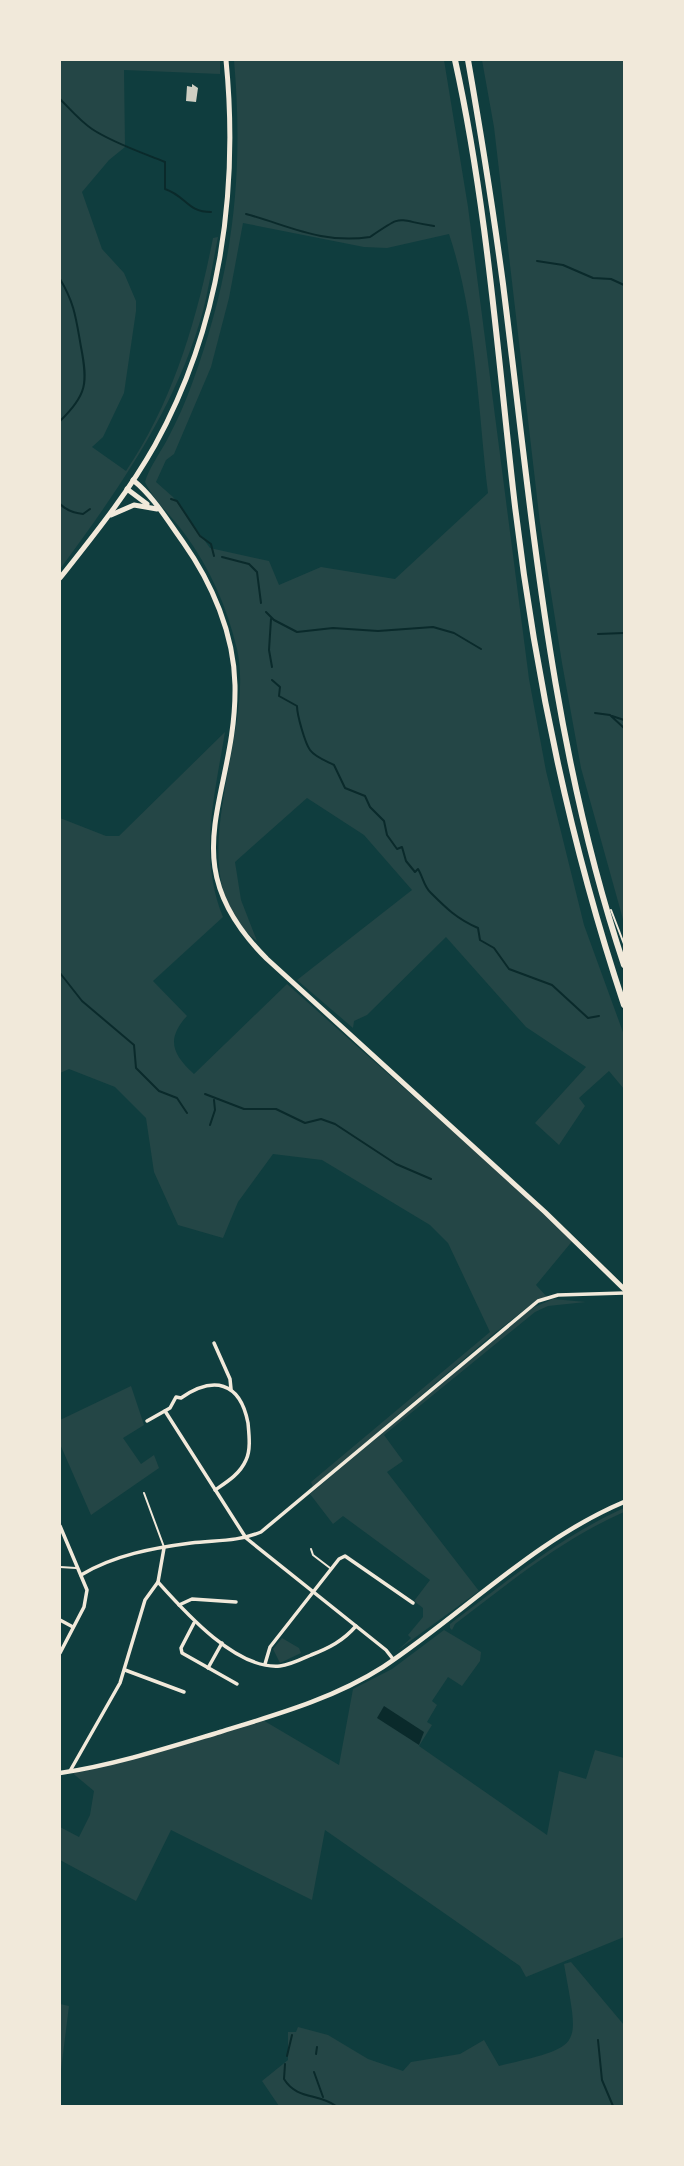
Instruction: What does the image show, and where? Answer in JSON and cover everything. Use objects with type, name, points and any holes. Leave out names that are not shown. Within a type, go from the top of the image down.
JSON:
[{"type":"highway","points":[[455,60],[473,162],[513,491],[552,747],[586,887],[625,1005]]},
{"type":"highway","points":[[468,60],[489,183],[525,485],[562,725],[602,895],[625,965]]},
{"type":"main road","points":[[60,578],[133,480],[186,379],[205,325],[220,259],[230,155],[226,60]]},
{"type":"main road","points":[[133,480],[147,491],[188,549],[214,597],[227,633],[234,670],[233,708],[213,848],[216,882],[227,911],[242,933],[267,959],[545,1212],[625,1291]]},
{"type":"main road","points":[[127,489],[149,506],[159,510]]},
{"type":"main road","points":[[108,517],[125,508],[149,506]]},
{"type":"street","points":[[81,1575],[120,1556],[246,1538],[261,1532],[538,1301],[558,1295],[625,1291]]},
{"type":"street","points":[[214,1343],[230,1379],[231,1389],[242,1404],[247,1418],[247,1458],[233,1478],[215,1489]]},
{"type":"street","points":[[146,1421],[164,1411],[176,1397],[181,1398],[196,1388],[213,1384],[231,1389]]},
{"type":"street","points":[[164,1411],[246,1538],[393,1659]]},
{"type":"street","points":[[60,1773],[155,1752],[307,1704],[345,1688],[393,1659],[557,1538],[625,1502]]},
{"type":"street","points":[[60,1526],[81,1575],[86,1596],[60,1653]]},
{"type":"street","points":[[70,1771],[125,1670],[145,1600],[158,1582],[164,1548]]},
{"type":"street","points":[[265,1664],[270,1647],[339,1559],[347,1556],[413,1603]]},
{"type":"street","points":[[158,1582],[194,1623],[222,1643],[265,1664],[280,1666],[324,1650],[342,1640],[356,1626]]},
{"type":"street","points":[[179,1605],[192,1599],[236,1602]]},
{"type":"street","points":[[60,1620],[73,1627]]},
{"type":"street","points":[[194,1623],[181,1651],[237,1684]]},
{"type":"street","points":[[208,1668],[222,1643]]},
{"type":"street","points":[[125,1670],[184,1692]]},
{"type":"lane","points":[[602,895],[625,944]]},
{"type":"lane","points":[[144,1493],[164,1548]]},
{"type":"lane","points":[[311,1549],[313,1556],[331,1569]]},
{"type":"lane","points":[[60,1567],[77,1567]]},
{"type":"shaded area","points":[[60,60],[220,60],[220,74],[124,70],[125,147],[109,160],[82,192],[102,249],[124,273],[136,301],[124,393],[103,437],[92,447],[126,471],[143,445],[170,388],[191,329],[213,238],[218,237],[203,311],[177,382],[161,415],[124,478],[60,569]]},
{"type":"shaded area","points":[[234,60],[444,60],[468,207],[529,679],[546,771],[584,925],[624,1035],[624,1089],[609,1071],[579,1098],[585,1106],[559,1145],[535,1123],[586,1067],[526,1027],[446,937],[367,1015],[354,1021],[353,1028],[297,980],[412,890],[364,835],[307,798],[235,862],[241,900],[257,941],[233,913],[221,880],[219,843],[240,684],[237,649],[223,603],[210,574],[184,533],[153,496],[145,482],[187,396],[218,301],[236,183],[237,102]],"holes":[[[243,223],[364,247],[387,248],[449,234],[471,329],[488,493],[395,579],[321,567],[279,585],[269,561],[210,548],[173,497],[156,482],[166,460],[174,454],[211,367],[229,298]]]},
{"type":"shaded area","points":[[482,60],[624,60],[624,923],[581,768],[562,663],[540,523],[494,127]]},
{"type":"shaded area","points":[[225,732],[213,802],[210,848],[215,894],[223,917],[153,981],[187,1016],[180,1024],[174,1039],[174,1046],[181,1060],[194,1074],[287,984],[574,1239],[536,1285],[547,1297],[537,1300],[491,1336],[313,1487],[311,1482],[490,1332],[448,1243],[430,1225],[322,1160],[273,1154],[238,1202],[223,1238],[178,1225],[154,1172],[146,1118],[115,1087],[69,1069],[60,1073],[60,818],[106,836],[119,836]]},
{"type":"shaded area","points":[[553,1299],[586,1302],[548,1306],[535,1312],[384,1435],[403,1461],[387,1472],[479,1591],[398,1650],[411,1638],[408,1635],[423,1617],[423,1608],[414,1601],[430,1580],[343,1516],[333,1524],[310,1494],[530,1309]]},
{"type":"shaded area","points":[[131,1386],[144,1425],[123,1438],[141,1464],[154,1455],[159,1468],[91,1515],[60,1444],[60,1420]]},
{"type":"shaded area","points":[[624,1508],[624,1512],[579,1535],[536,1563],[455,1624],[452,1630],[450,1628],[450,1624],[534,1561],[578,1532]]},
{"type":"shaded area","points":[[444,1630],[481,1652],[480,1661],[462,1686],[448,1677],[432,1701],[437,1705],[427,1722],[432,1725],[419,1746],[547,1835],[559,1771],[586,1779],[595,1750],[624,1758],[624,1937],[526,1977],[520,1966],[325,1830],[312,1900],[171,1830],[136,1901],[60,1860],[60,1827],[79,1837],[90,1815],[94,1791],[70,1771],[108,1764],[261,1719],[339,1765],[353,1689],[392,1669]]},
{"type":"shaded area","points":[[282,1638],[299,1648],[301,1653],[280,1663],[273,1649]]},
{"type":"shaded area","points":[[384,1706],[424,1732],[419,1745],[377,1718]]},
{"type":"shaded area","points":[[571,1962],[624,2025],[624,2106],[279,2106],[262,2081],[288,2060],[288,2032],[296,2032],[298,2027],[328,2035],[368,2059],[403,2071],[411,2062],[460,2054],[484,2040],[499,2066],[548,2053],[561,2047],[569,2039],[573,2029],[564,1964]]},
{"type":"shaded area","points":[[60,2004],[69,2006],[60,2078]]},
{"type":"building","points":[[192,84],[198,88],[196,102],[186,101],[187,86],[192,87]]},
{"type":"waterway","points":[[60,99],[83,122],[100,134],[165,162],[165,189],[191,207],[211,212]]},
{"type":"waterway","points":[[246,214],[306,233],[336,238],[370,237],[400,220],[434,226]]},
{"type":"waterway","points":[[537,261],[563,265],[593,278],[611,279],[624,285]]},
{"type":"waterway","points":[[60,279],[74,312],[85,379],[76,404],[60,421]]},
{"type":"waterway","points":[[171,499],[177,501],[200,536],[211,544],[214,556]]},
{"type":"waterway","points":[[60,504],[79,514],[90,509]]},
{"type":"waterway","points":[[222,557],[249,564],[257,572],[261,603]]},
{"type":"waterway","points":[[266,612],[274,620],[297,632],[333,628],[378,631],[433,627],[454,633],[481,649]]},
{"type":"waterway","points":[[271,619],[269,650],[272,667]]},
{"type":"waterway","points":[[598,634],[624,633]]},
{"type":"waterway","points":[[272,680],[280,687],[279,696],[297,706],[310,750],[334,765],[345,788],[365,796],[370,807],[384,821],[387,835],[397,849],[402,847],[406,861],[415,872],[418,869],[429,891],[452,913],[478,928],[480,940],[494,948],[509,969],[552,985],[588,1018],[599,1016]]},
{"type":"waterway","points":[[595,713],[610,715],[624,728]]},
{"type":"waterway","points":[[612,716],[624,720]]},
{"type":"waterway","points":[[60,973],[82,1001],[134,1045],[136,1068],[159,1091],[177,1098],[187,1113]]},
{"type":"waterway","points":[[205,1094],[244,1109],[276,1109],[305,1123],[321,1119],[335,1124],[396,1164],[431,1179]]},
{"type":"waterway","points":[[210,1125],[215,1110],[214,1100]]},
{"type":"waterway","points":[[287,2056],[292,2035]]},
{"type":"waterway","points":[[598,2040],[602,2080],[613,2106]]},
{"type":"waterway","points":[[316,2054],[317,2047]]},
{"type":"waterway","points":[[285,2064],[284,2079],[289,2086],[336,2106]]},
{"type":"waterway","points":[[314,2072],[323,2097]]}]
